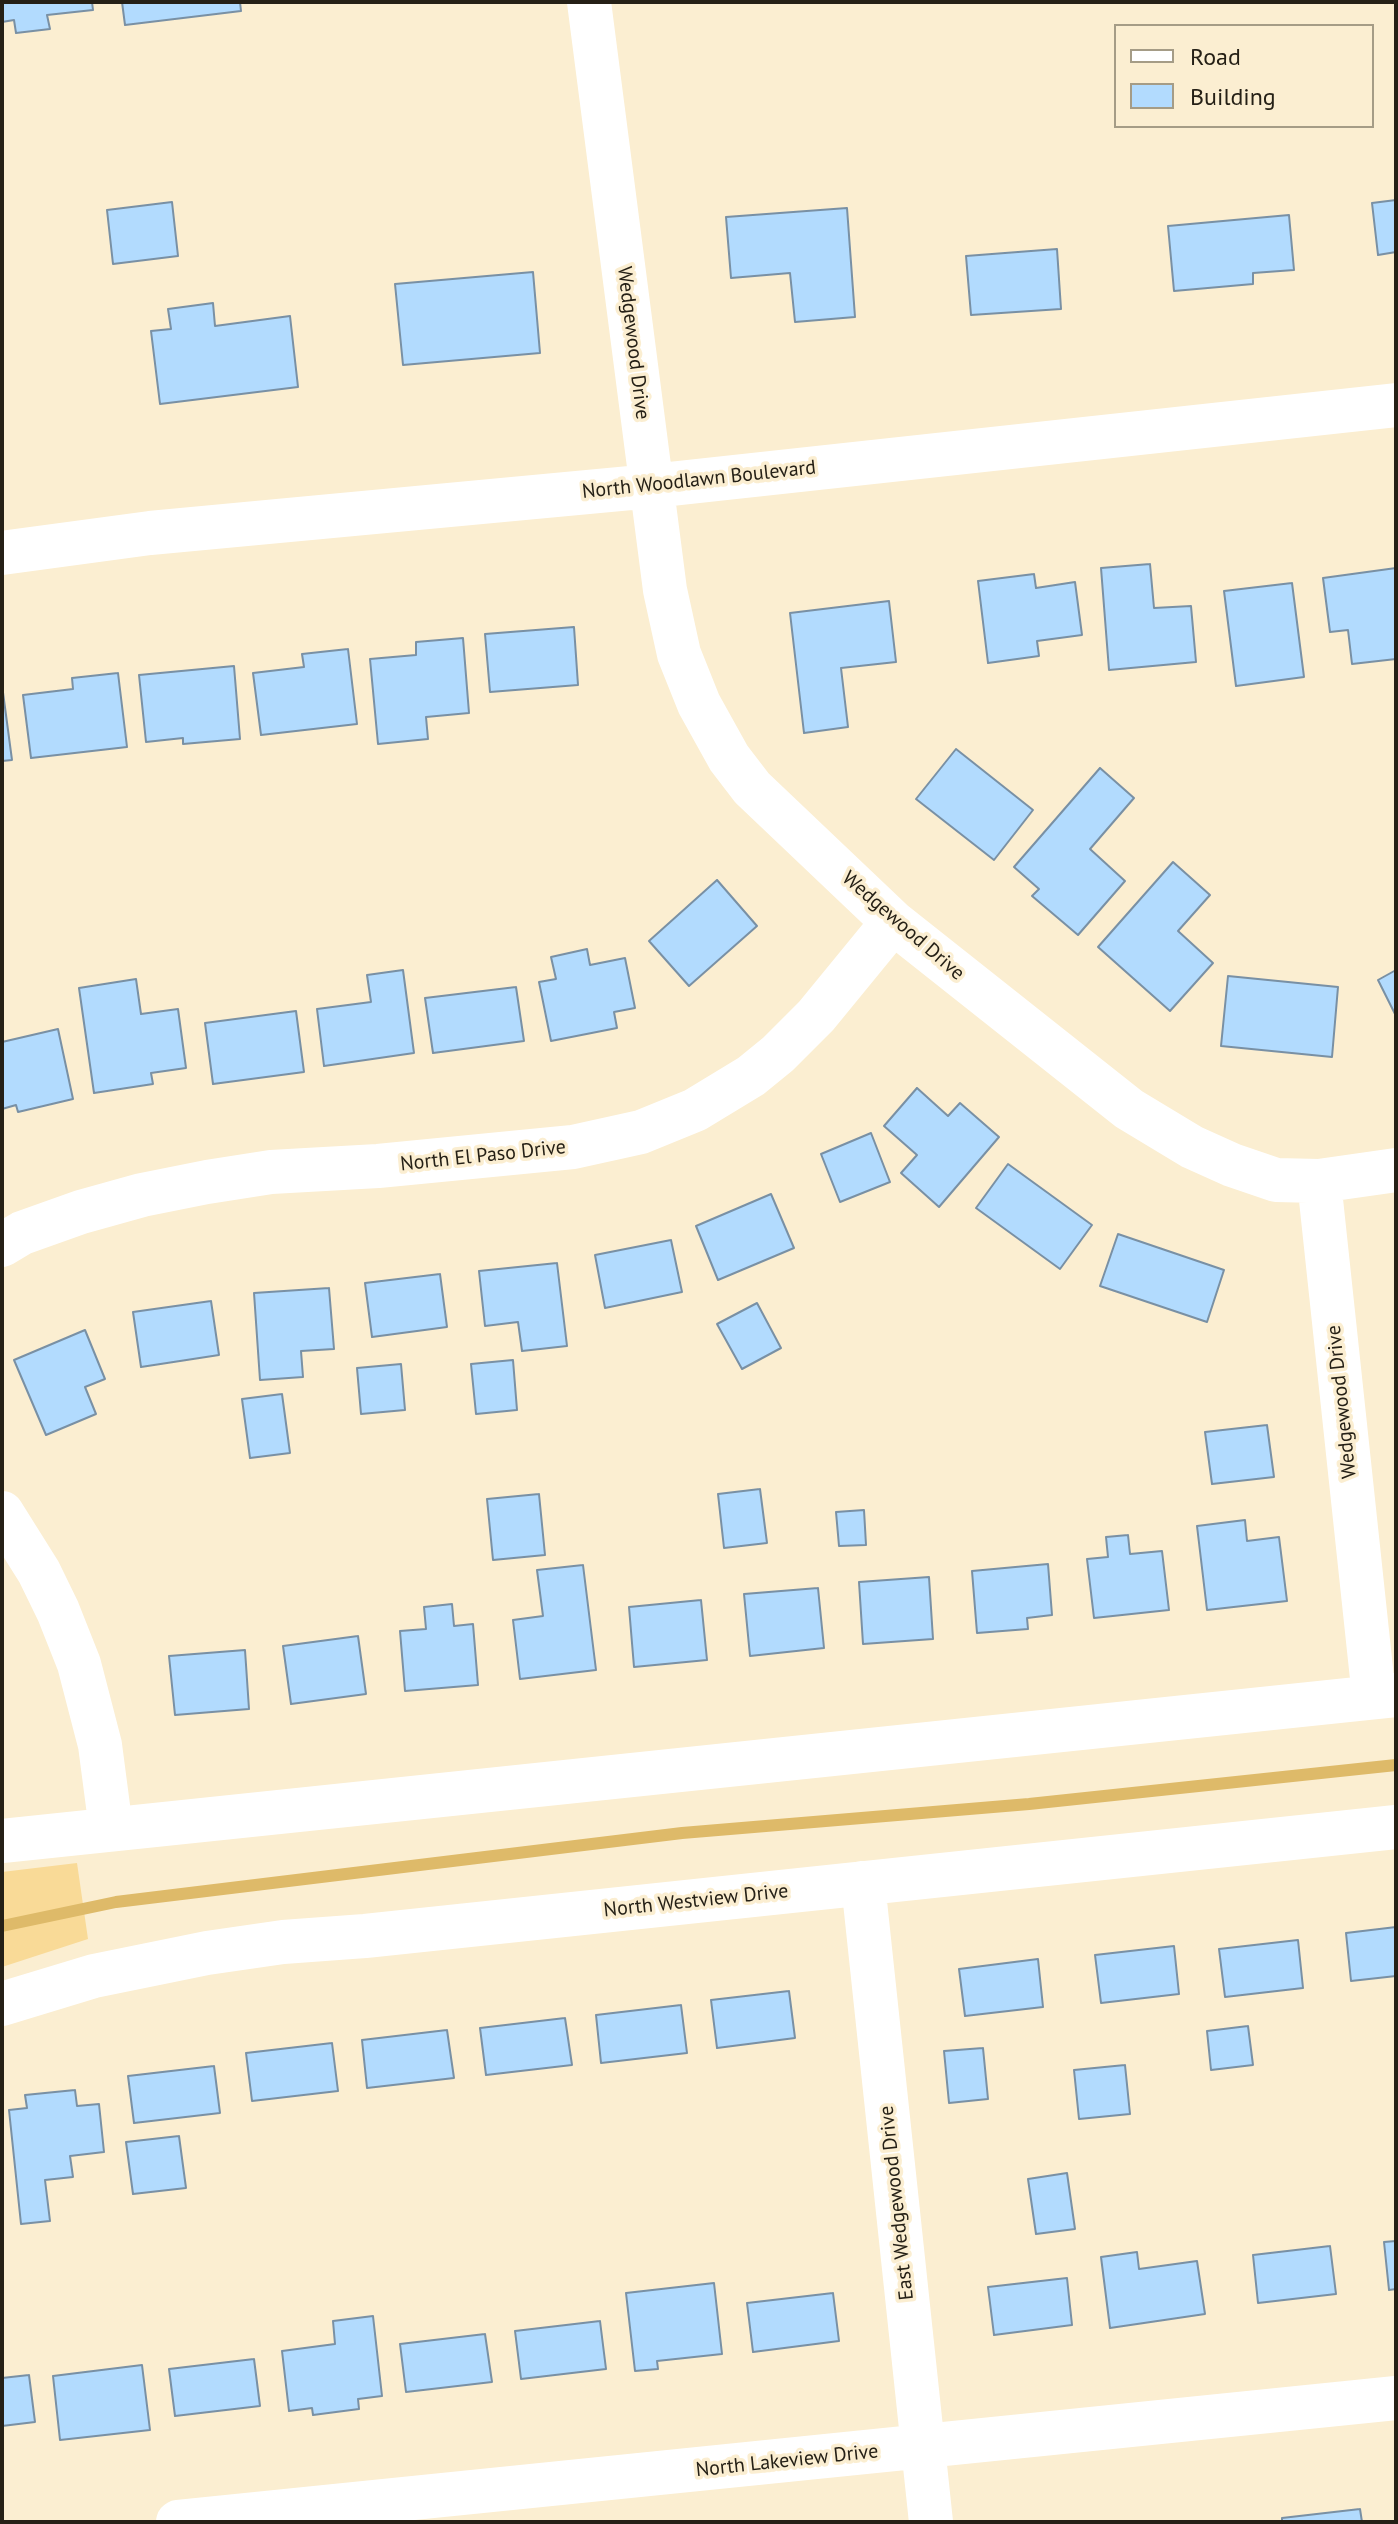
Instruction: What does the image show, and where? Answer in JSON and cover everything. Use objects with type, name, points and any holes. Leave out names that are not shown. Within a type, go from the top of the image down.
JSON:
[{"type":"street","name":"Wedgewood Drive","points":[[589,2],[665,590],[679,654],[699,704],[729,758],[752,788],[893,922],[1129,1109],[1222,1161],[1276,1180],[1319,1181],[1385,1696]]},
{"type":"street","name":"North Woodlawn Boulevard","points":[[2,553],[150,533],[652,486],[1396,405]]},
{"type":"street","name":"North El Paso Drive","points":[[2,1245],[22,1233],[81,1212],[142,1195],[207,1182],[271,1172],[378,1166],[573,1147],[641,1132],[695,1110],[751,1076],[778,1054],[816,1016],[893,922]]},
{"type":"street","points":[[1319,1181],[1396,1170]]},
{"type":"street","points":[[2,1513],[39,1572],[79,1664],[100,1745],[111,1829]]},
{"type":"street","points":[[2,1841],[1385,1696]]},
{"type":"street","name":"North Westview Drive","points":[[2,2004],[94,1976],[207,1953],[283,1942],[375,1935],[1396,1827]]},
{"type":"street","name":"East Wedgewood Drive","points":[[863,1883],[931,2522]]},
{"type":"street","name":"North Lakeview Drive","points":[[178,2522],[1396,2398]]},
{"type":"shaded area","points":[[77,1863],[88,1939],[2,1967],[2,1872]]},
{"type":"building","points":[[2,2],[92,2],[93,10],[47,15],[50,29],[16,33],[14,20],[2,22]]},
{"type":"building","points":[[122,2],[240,2],[241,11],[125,25]]},
{"type":"building","points":[[1396,200],[1396,252],[1378,255],[1372,203]]},
{"type":"building","points":[[172,202],[178,256],[113,264],[107,210]]},
{"type":"building","points":[[847,208],[855,317],[795,322],[790,273],[731,278],[726,217]]},
{"type":"building","points":[[1289,215],[1294,270],[1253,273],[1253,284],[1174,291],[1168,226]]},
{"type":"building","points":[[1057,249],[1061,309],[971,315],[966,256]]},
{"type":"building","points":[[533,272],[540,353],[403,365],[395,284]]},
{"type":"building","points":[[213,303],[215,326],[290,316],[298,387],[160,404],[151,331],[171,329],[168,309]]},
{"type":"building","points":[[1150,564],[1154,608],[1191,606],[1196,662],[1109,670],[1101,568]]},
{"type":"building","points":[[1396,568],[1396,659],[1352,664],[1348,630],[1330,632],[1323,578]]},
{"type":"building","points":[[1034,574],[1036,588],[1075,582],[1082,635],[1037,641],[1039,656],[988,663],[978,581]]},
{"type":"building","points":[[1292,583],[1304,677],[1236,686],[1224,591]]},
{"type":"building","points":[[889,601],[896,662],[841,668],[848,727],[804,733],[790,613]]},
{"type":"building","points":[[574,627],[578,685],[490,692],[485,634]]},
{"type":"building","points":[[463,638],[469,713],[426,717],[428,739],[378,744],[370,659],[416,655],[416,642]]},
{"type":"building","points":[[348,649],[357,724],[261,735],[253,673],[304,667],[302,654]]},
{"type":"building","points":[[234,666],[240,739],[183,744],[183,738],[146,742],[139,675]]},
{"type":"building","points":[[118,673],[127,747],[31,758],[23,695],[73,689],[72,678]]},
{"type":"building","points":[[2,685],[12,760],[2,761]]},
{"type":"building","points":[[956,749],[1033,810],[994,860],[916,799]]},
{"type":"building","points":[[1100,768],[1134,798],[1090,849],[1125,881],[1078,935],[1032,896],[1039,889],[1014,867]]},
{"type":"building","points":[[1173,862],[1210,895],[1178,931],[1213,963],[1170,1011],[1098,947]]},
{"type":"building","points":[[717,880],[757,926],[689,986],[649,941]]},
{"type":"building","points":[[587,949],[590,965],[625,958],[635,1008],[614,1012],[617,1028],[551,1041],[539,982],[556,979],[551,957]]},
{"type":"building","points":[[403,970],[414,1053],[324,1066],[317,1009],[371,1002],[367,975]]},
{"type":"building","points":[[1396,970],[1396,1016],[1378,980]]},
{"type":"building","points":[[1228,976],[1338,987],[1332,1057],[1221,1046]]},
{"type":"building","points":[[136,979],[141,1014],[178,1009],[186,1068],[151,1073],[153,1084],[94,1093],[79,988]]},
{"type":"building","points":[[516,987],[524,1041],[433,1053],[425,998]]},
{"type":"building","points":[[296,1011],[304,1072],[213,1084],[205,1023]]},
{"type":"building","points":[[58,1029],[73,1099],[18,1112],[16,1105],[2,1109],[2,1042]]},
{"type":"building","points":[[917,1088],[948,1116],[960,1103],[999,1137],[939,1207],[901,1173],[917,1155],[884,1126]]},
{"type":"building","points":[[871,1133],[890,1182],[840,1202],[821,1154]]},
{"type":"building","points":[[1008,1164],[1092,1225],[1060,1269],[976,1208]]},
{"type":"building","points":[[771,1194],[794,1248],[718,1280],[696,1226]]},
{"type":"building","points":[[1118,1234],[1224,1270],[1207,1322],[1100,1286]]},
{"type":"building","points":[[671,1240],[682,1292],[605,1308],[595,1255]]},
{"type":"building","points":[[557,1263],[567,1346],[522,1351],[518,1322],[485,1326],[479,1271]]},
{"type":"building","points":[[440,1274],[447,1327],[372,1337],[365,1283]]},
{"type":"building","points":[[329,1288],[334,1349],[301,1351],[303,1377],[260,1380],[254,1293]]},
{"type":"building","points":[[211,1301],[219,1355],[141,1367],[133,1312]]},
{"type":"building","points":[[757,1303],[781,1348],[742,1369],[717,1324]]},
{"type":"building","points":[[85,1330],[105,1379],[85,1387],[96,1414],[46,1435],[14,1360]]},
{"type":"building","points":[[513,1360],[517,1410],[476,1414],[471,1364]]},
{"type":"building","points":[[401,1364],[405,1410],[361,1414],[357,1368]]},
{"type":"building","points":[[282,1394],[290,1453],[250,1458],[242,1399]]},
{"type":"building","points":[[1267,1425],[1274,1477],[1212,1484],[1205,1432]]},
{"type":"building","points":[[760,1489],[767,1543],[724,1548],[718,1494]]},
{"type":"building","points":[[539,1494],[545,1555],[493,1560],[487,1499]]},
{"type":"building","points":[[864,1510],[866,1545],[839,1546],[836,1512]]},
{"type":"building","points":[[1245,1520],[1247,1541],[1279,1537],[1287,1601],[1207,1610],[1197,1526]]},
{"type":"building","points":[[1128,1535],[1130,1554],[1162,1551],[1169,1610],[1094,1618],[1087,1559],[1108,1557],[1106,1537]]},
{"type":"building","points":[[1048,1564],[1052,1615],[1027,1618],[1028,1629],[977,1633],[972,1571]]},
{"type":"building","points":[[583,1565],[596,1670],[520,1679],[513,1620],[543,1616],[537,1570]]},
{"type":"building","points":[[929,1577],[933,1639],[863,1644],[859,1582]]},
{"type":"building","points":[[818,1588],[824,1648],[750,1656],[744,1594]]},
{"type":"building","points":[[701,1600],[707,1660],[634,1667],[629,1607]]},
{"type":"building","points":[[452,1604],[454,1626],[473,1624],[478,1685],[405,1691],[400,1631],[426,1629],[424,1607]]},
{"type":"building","points":[[358,1636],[366,1694],[291,1704],[283,1646]]},
{"type":"building","points":[[245,1650],[249,1709],[175,1715],[169,1656]]},
{"type":"building","points":[[1396,1927],[1396,1976],[1351,1981],[1346,1933]]},
{"type":"building","points":[[1298,1940],[1303,1988],[1225,1997],[1219,1949]]},
{"type":"building","points":[[1174,1946],[1179,1994],[1101,2003],[1095,1955]]},
{"type":"building","points":[[1038,1959],[1043,2007],[965,2016],[959,1969]]},
{"type":"building","points":[[789,1991],[795,2038],[717,2048],[711,2000]]},
{"type":"building","points":[[681,2005],[687,2053],[601,2063],[596,2015]]},
{"type":"building","points":[[565,2018],[572,2065],[486,2075],[480,2028]]},
{"type":"building","points":[[1248,2026],[1253,2065],[1211,2070],[1207,2031]]},
{"type":"building","points":[[447,2030],[454,2078],[367,2088],[362,2040]]},
{"type":"building","points":[[332,2043],[338,2091],[252,2101],[246,2053]]},
{"type":"building","points":[[983,2048],[988,2099],[949,2103],[944,2051]]},
{"type":"building","points":[[1125,2065],[1130,2114],[1079,2119],[1074,2070]]},
{"type":"building","points":[[214,2066],[220,2113],[134,2123],[128,2076]]},
{"type":"building","points":[[75,2090],[77,2106],[99,2104],[104,2152],[70,2156],[73,2177],[45,2180],[50,2221],[21,2224],[9,2110],[27,2108],[25,2095]]},
{"type":"building","points":[[179,2136],[186,2188],[133,2194],[126,2142]]},
{"type":"building","points":[[1067,2173],[1075,2229],[1036,2234],[1028,2179]]},
{"type":"building","points":[[1396,2241],[1396,2289],[1389,2290],[1384,2242]]},
{"type":"building","points":[[1330,2246],[1336,2294],[1258,2303],[1253,2255]]},
{"type":"building","points":[[1137,2252],[1139,2269],[1197,2261],[1205,2314],[1110,2328],[1101,2257]]},
{"type":"building","points":[[1067,2278],[1072,2325],[994,2335],[988,2287]]},
{"type":"building","points":[[714,2283],[722,2354],[657,2361],[658,2369],[635,2371],[626,2293]]},
{"type":"building","points":[[833,2293],[839,2341],[753,2352],[747,2303]]},
{"type":"building","points":[[373,2316],[382,2396],[358,2399],[359,2409],[313,2415],[312,2408],[289,2411],[282,2351],[335,2344],[333,2321]]},
{"type":"building","points":[[600,2321],[606,2369],[521,2379],[515,2331]]},
{"type":"building","points":[[485,2334],[492,2382],[406,2392],[400,2344]]},
{"type":"building","points":[[254,2359],[260,2406],[175,2416],[169,2369]]},
{"type":"building","points":[[142,2365],[150,2430],[60,2440],[53,2376]]},
{"type":"building","points":[[29,2375],[35,2422],[2,2426],[2,2378]]},
{"type":"building","points":[[1360,2509],[1362,2522],[1282,2522],[1282,2518]]},
{"type":"waterway","points":[[2,1926],[116,1902],[682,1833],[1029,1804],[1396,1765]]}]
